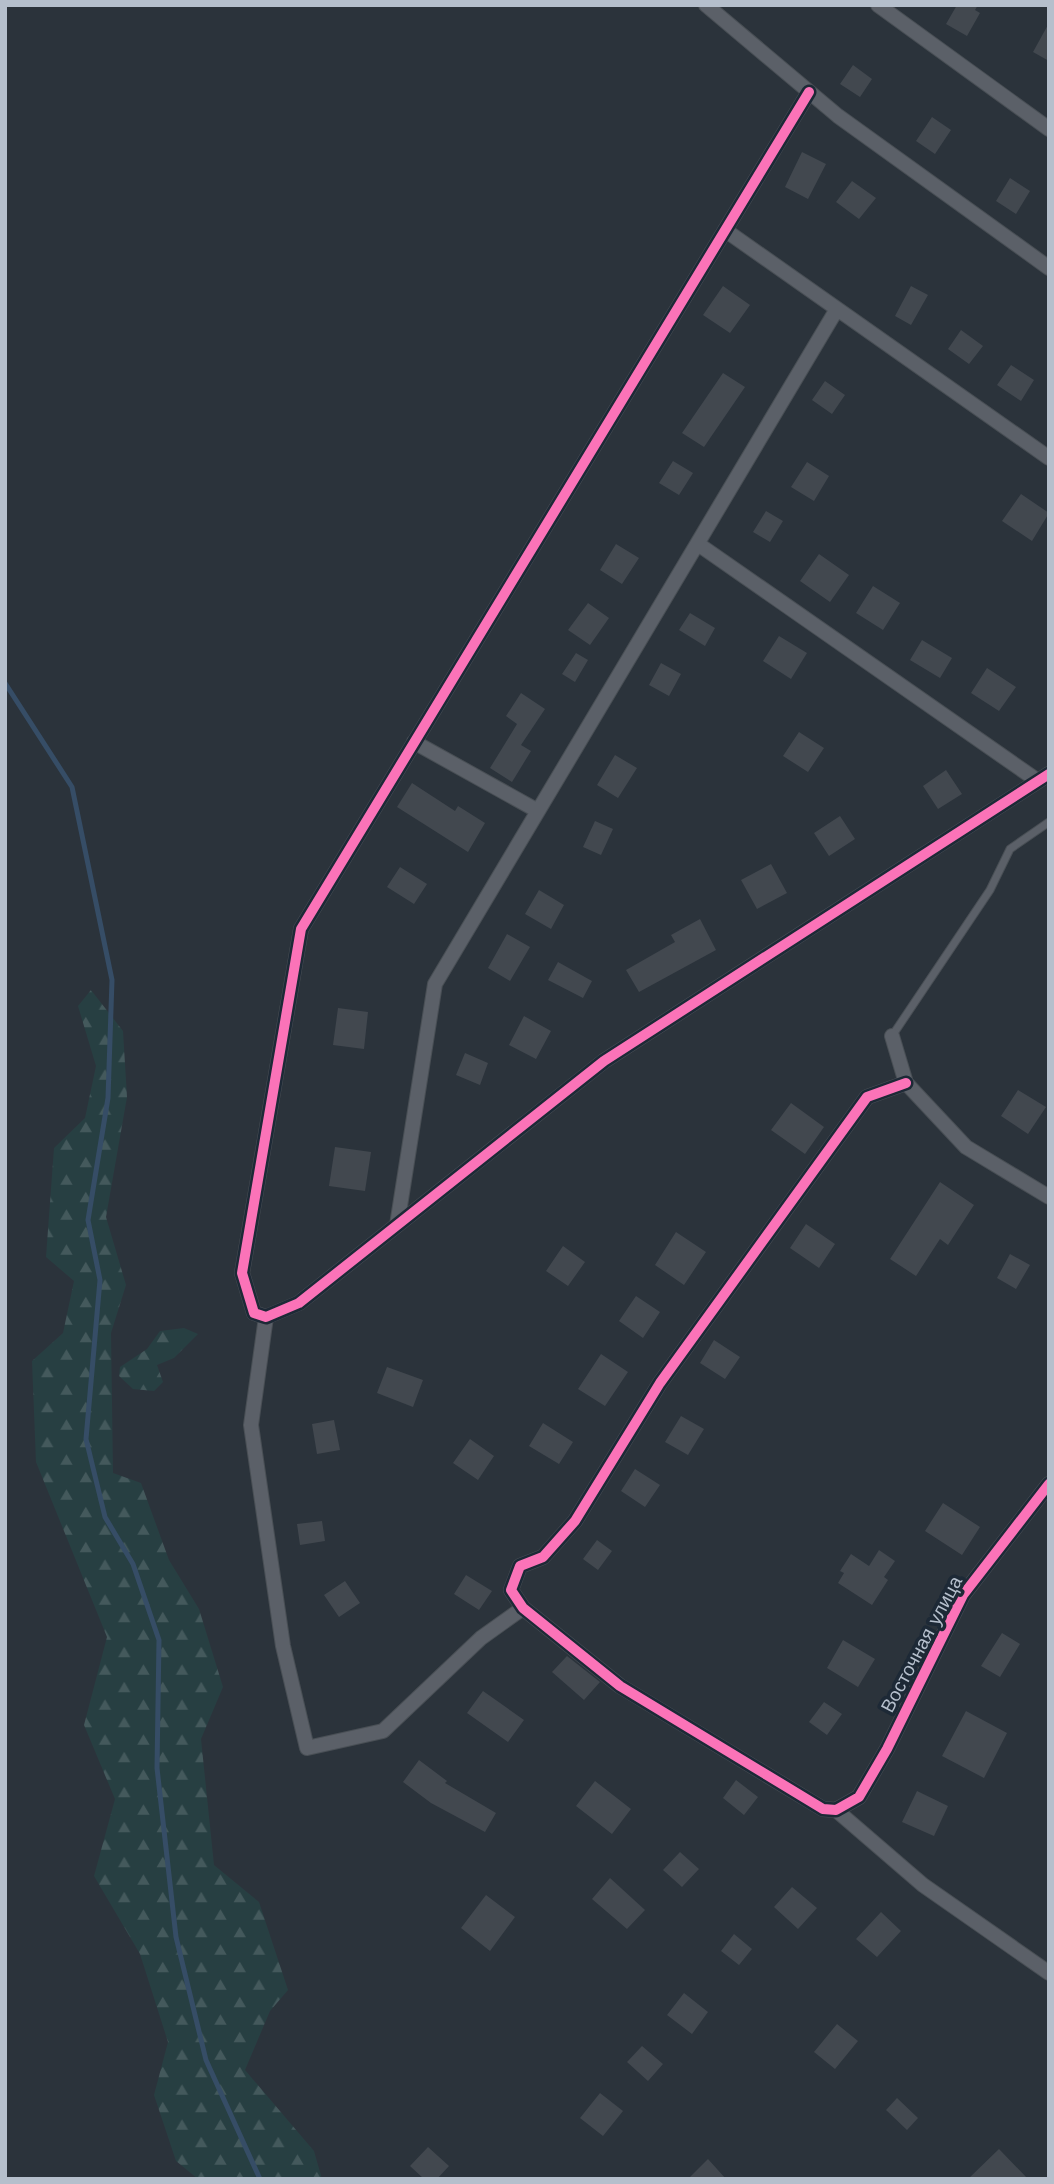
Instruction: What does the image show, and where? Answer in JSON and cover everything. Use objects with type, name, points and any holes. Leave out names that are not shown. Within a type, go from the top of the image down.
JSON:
[{"type":"street","points":[[706,5],[809,92],[1049,268]]},
{"type":"street","points":[[878,5],[1049,129]]},
{"type":"street","points":[[698,544],[1043,777],[604,1061],[299,1303],[266,1317],[254,1313],[242,1273],[301,929],[809,92]]},
{"type":"street","points":[[725,230],[1049,458]]},
{"type":"street","points":[[397,1225],[435,984],[837,309]]},
{"type":"street","points":[[414,742],[538,811]]},
{"type":"street","points":[[892,1035],[906,1083],[966,1147],[1049,1197]]},
{"type":"street","points":[[906,1083],[867,1097],[660,1383],[575,1521],[543,1557],[520,1566],[511,1590],[523,1608],[620,1686],[830,1809],[923,1885],[1049,1973]]},
{"type":"street","points":[[266,1317],[251,1424],[282,1646],[307,1748],[383,1731],[481,1637],[523,1608]]},
{"type":"street","name":"Восточная улица","points":[[830,1809],[859,1797],[887,1749],[963,1595],[1049,1484]]},
{"type":"lane","points":[[892,1035],[989,890],[1010,849],[1049,822]]},
{"type":"green space","points":[[91,990],[123,1031],[127,1097],[106,1217],[126,1285],[111,1333],[113,1473],[141,1483],[169,1560],[199,1609],[223,1687],[201,1739],[214,1865],[259,1902],[288,1990],[270,2011],[245,2070],[314,2151],[322,2179],[198,2179],[176,2161],[154,2095],[168,2042],[140,1954],[94,1876],[115,1799],[84,1725],[107,1637],[36,1462],[32,1361],[63,1333],[74,1281],[46,1257],[54,1148],[85,1118],[96,1066],[78,1006]]},
{"type":"green space","points":[[184,1328],[198,1334],[174,1358],[157,1365],[163,1382],[154,1391],[133,1389],[119,1376],[120,1367],[147,1349],[160,1331]]},
{"type":"building","points":[[957,5],[978,5],[975,10],[980,13],[967,36],[946,24]]},
{"type":"building","points":[[1049,23],[1049,61],[1033,52]]},
{"type":"building","points":[[853,65],[872,79],[860,97],[840,84]]},
{"type":"building","points":[[932,117],[951,130],[935,154],[916,141]]},
{"type":"building","points":[[802,152],[826,164],[808,199],[785,187]]},
{"type":"building","points":[[1010,178],[1030,191],[1016,214],[996,201]]},
{"type":"building","points":[[852,181],[876,198],[859,219],[836,202]]},
{"type":"building","points":[[723,286],[750,305],[730,333],[703,315]]},
{"type":"building","points":[[911,286],[928,295],[911,325],[895,316]]},
{"type":"building","points":[[961,330],[983,346],[969,364],[948,349]]},
{"type":"building","points":[[1011,365],[1034,380],[1021,401],[997,385]]},
{"type":"building","points":[[723,373],[745,387],[704,447],[682,433]]},
{"type":"building","points":[[825,381],[845,395],[832,414],[812,400]]},
{"type":"building","points":[[673,461],[693,473],[679,495],[659,483]]},
{"type":"building","points":[[807,462],[829,476],[814,501],[791,487]]},
{"type":"building","points":[[1021,494],[1049,513],[1032,541],[1002,521]]},
{"type":"building","points":[[766,511],[783,521],[770,542],[753,532]]},
{"type":"building","points":[[616,544],[639,558],[622,584],[600,570]]},
{"type":"building","points":[[819,554],[849,575],[830,602],[800,581]]},
{"type":"building","points":[[873,586],[900,603],[883,630],[856,613]]},
{"type":"building","points":[[588,603],[609,618],[590,645],[568,630]]},
{"type":"building","points":[[690,613],[715,628],[705,646],[679,630]]},
{"type":"building","points":[[779,636],[807,653],[791,679],[763,661]]},
{"type":"building","points":[[922,640],[952,658],[940,678],[910,660]]},
{"type":"building","points":[[576,653],[588,660],[575,682],[562,674]]},
{"type":"building","points":[[661,663],[681,674],[669,696],[649,685]]},
{"type":"building","points":[[987,668],[1016,687],[999,711],[971,693]]},
{"type":"building","points":[[521,693],[545,709],[521,745],[531,751],[512,782],[490,768],[517,724],[506,716]]},
{"type":"building","points":[[799,732],[824,748],[808,772],[783,756]]},
{"type":"building","points":[[615,755],[637,768],[618,798],[597,785]]},
{"type":"building","points":[[946,770],[962,794],[938,809],[923,786]]},
{"type":"building","points":[[412,783],[455,811],[458,806],[485,823],[468,852],[397,807]]},
{"type":"building","points":[[840,816],[855,839],[829,856],[814,833]]},
{"type":"building","points":[[595,821],[613,829],[601,855],[583,847]]},
{"type":"building","points":[[771,864],[787,893],[757,909],[741,880]]},
{"type":"building","points":[[400,867],[427,884],[414,904],[387,887]]},
{"type":"building","points":[[539,890],[564,905],[551,929],[525,914]]},
{"type":"building","points":[[700,919],[716,950],[639,992],[626,970],[675,942],[671,935]]},
{"type":"building","points":[[507,934],[530,947],[510,981],[488,968]]},
{"type":"building","points":[[558,962],[592,981],[583,998],[548,980]]},
{"type":"building","points":[[338,1008],[368,1012],[364,1049],[333,1045]]},
{"type":"building","points":[[524,1016],[551,1031],[536,1059],[509,1045]]},
{"type":"building","points":[[465,1053],[488,1063],[480,1085],[456,1075]]},
{"type":"building","points":[[1018,1090],[1046,1107],[1028,1134],[1001,1116]]},
{"type":"building","points":[[791,1103],[824,1127],[805,1154],[771,1130]]},
{"type":"building","points":[[335,1147],[371,1152],[365,1191],[329,1186]]},
{"type":"building","points":[[940,1182],[974,1205],[948,1245],[940,1239],[916,1276],[890,1259]]},
{"type":"building","points":[[806,1224],[835,1244],[819,1268],[790,1248]]},
{"type":"building","points":[[676,1232],[706,1252],[684,1285],[655,1265]]},
{"type":"building","points":[[563,1246],[585,1262],[568,1286],[546,1271]]},
{"type":"building","points":[[1010,1254],[1030,1265],[1016,1289],[997,1278]]},
{"type":"building","points":[[636,1296],[660,1312],[643,1338],[619,1321]]},
{"type":"building","points":[[714,1340],[740,1357],[725,1379],[700,1363]]},
{"type":"building","points":[[601,1354],[628,1372],[605,1406],[578,1389]]},
{"type":"building","points":[[387,1367],[423,1380],[413,1407],[377,1393]]},
{"type":"building","points":[[681,1416],[704,1429],[688,1455],[665,1442]]},
{"type":"building","points":[[334,1420],[340,1450],[317,1454],[312,1424]]},
{"type":"building","points":[[543,1423],[573,1442],[559,1464],[529,1446]]},
{"type":"building","points":[[470,1439],[494,1456],[478,1480],[453,1463]]},
{"type":"building","points":[[635,1469],[660,1485],[645,1507],[621,1491]]},
{"type":"building","points":[[943,1503],[980,1527],[962,1555],[925,1531]]},
{"type":"building","points":[[322,1521],[325,1541],[300,1545],[297,1524]]},
{"type":"building","points":[[597,1540],[612,1551],[598,1570],[583,1559]]},
{"type":"building","points":[[879,1550],[895,1561],[884,1577],[888,1580],[872,1605],[838,1583],[844,1573],[840,1571],[851,1554],[869,1566]]},
{"type":"building","points":[[466,1575],[492,1591],[479,1610],[454,1594]]},
{"type":"building","points":[[345,1581],[360,1603],[339,1617],[324,1595]]},
{"type":"building","points":[[1002,1633],[1020,1644],[1000,1677],[981,1666]]},
{"type":"building","points":[[843,1640],[875,1659],[858,1687],[827,1668]]},
{"type":"building","points":[[567,1656],[600,1682],[584,1700],[552,1672]]},
{"type":"building","points":[[483,1691],[524,1720],[508,1742],[467,1713]]},
{"type":"building","points":[[824,1702],[842,1714],[827,1735],[809,1722]]},
{"type":"building","points":[[966,1711],[1007,1733],[984,1778],[942,1756]]},
{"type":"building","points":[[419,1760],[447,1781],[445,1783],[496,1813],[485,1832],[431,1803],[403,1782]]},
{"type":"building","points":[[736,1780],[758,1797],[744,1815],[723,1798]]},
{"type":"building","points":[[595,1781],[631,1809],[612,1834],[576,1806]]},
{"type":"building","points":[[917,1791],[948,1806],[934,1836],[902,1822]]},
{"type":"building","points":[[680,1852],[699,1869],[682,1887],[663,1870]]},
{"type":"building","points":[[610,1878],[645,1910],[627,1929],[592,1899]]},
{"type":"building","points":[[792,1887],[817,1908],[798,1929],[774,1907]]},
{"type":"building","points":[[486,1895],[515,1917],[490,1951],[461,1928]]},
{"type":"building","points":[[881,1912],[901,1931],[877,1957],[856,1939]]},
{"type":"building","points":[[734,1934],[752,1949],[739,1965],[721,1951]]},
{"type":"building","points":[[684,1993],[708,2012],[692,2034],[667,2015]]},
{"type":"building","points":[[837,2024],[858,2041],[835,2069],[814,2052]]},
{"type":"building","points":[[642,2046],[663,2064],[648,2081],[627,2062]]},
{"type":"building","points":[[600,2093],[623,2111],[603,2136],[580,2118]]},
{"type":"building","points":[[897,2098],[918,2118],[907,2130],[886,2110]]},
{"type":"building","points":[[428,2147],[449,2166],[437,2179],[424,2179],[410,2166]]},
{"type":"building","points":[[999,2149],[1028,2179],[968,2179]]},
{"type":"building","points":[[708,2159],[726,2179],[688,2179]]},
{"type":"waterway","points":[[5,683],[72,787],[112,980],[108,1098],[88,1220],[100,1280],[86,1439],[105,1517],[133,1564],[159,1640],[157,1768],[176,1937],[206,2060],[260,2179]]},
{"type":"cycle path","points":[[809,92],[301,929],[242,1273],[254,1313],[266,1317],[299,1303],[604,1061],[1049,774]]},
{"type":"cycle path","points":[[906,1083],[867,1097],[660,1383],[575,1521],[543,1557],[520,1566],[511,1590],[523,1608],[620,1686],[823,1809],[836,1810],[859,1797],[887,1749],[963,1595],[1049,1484]]}]
